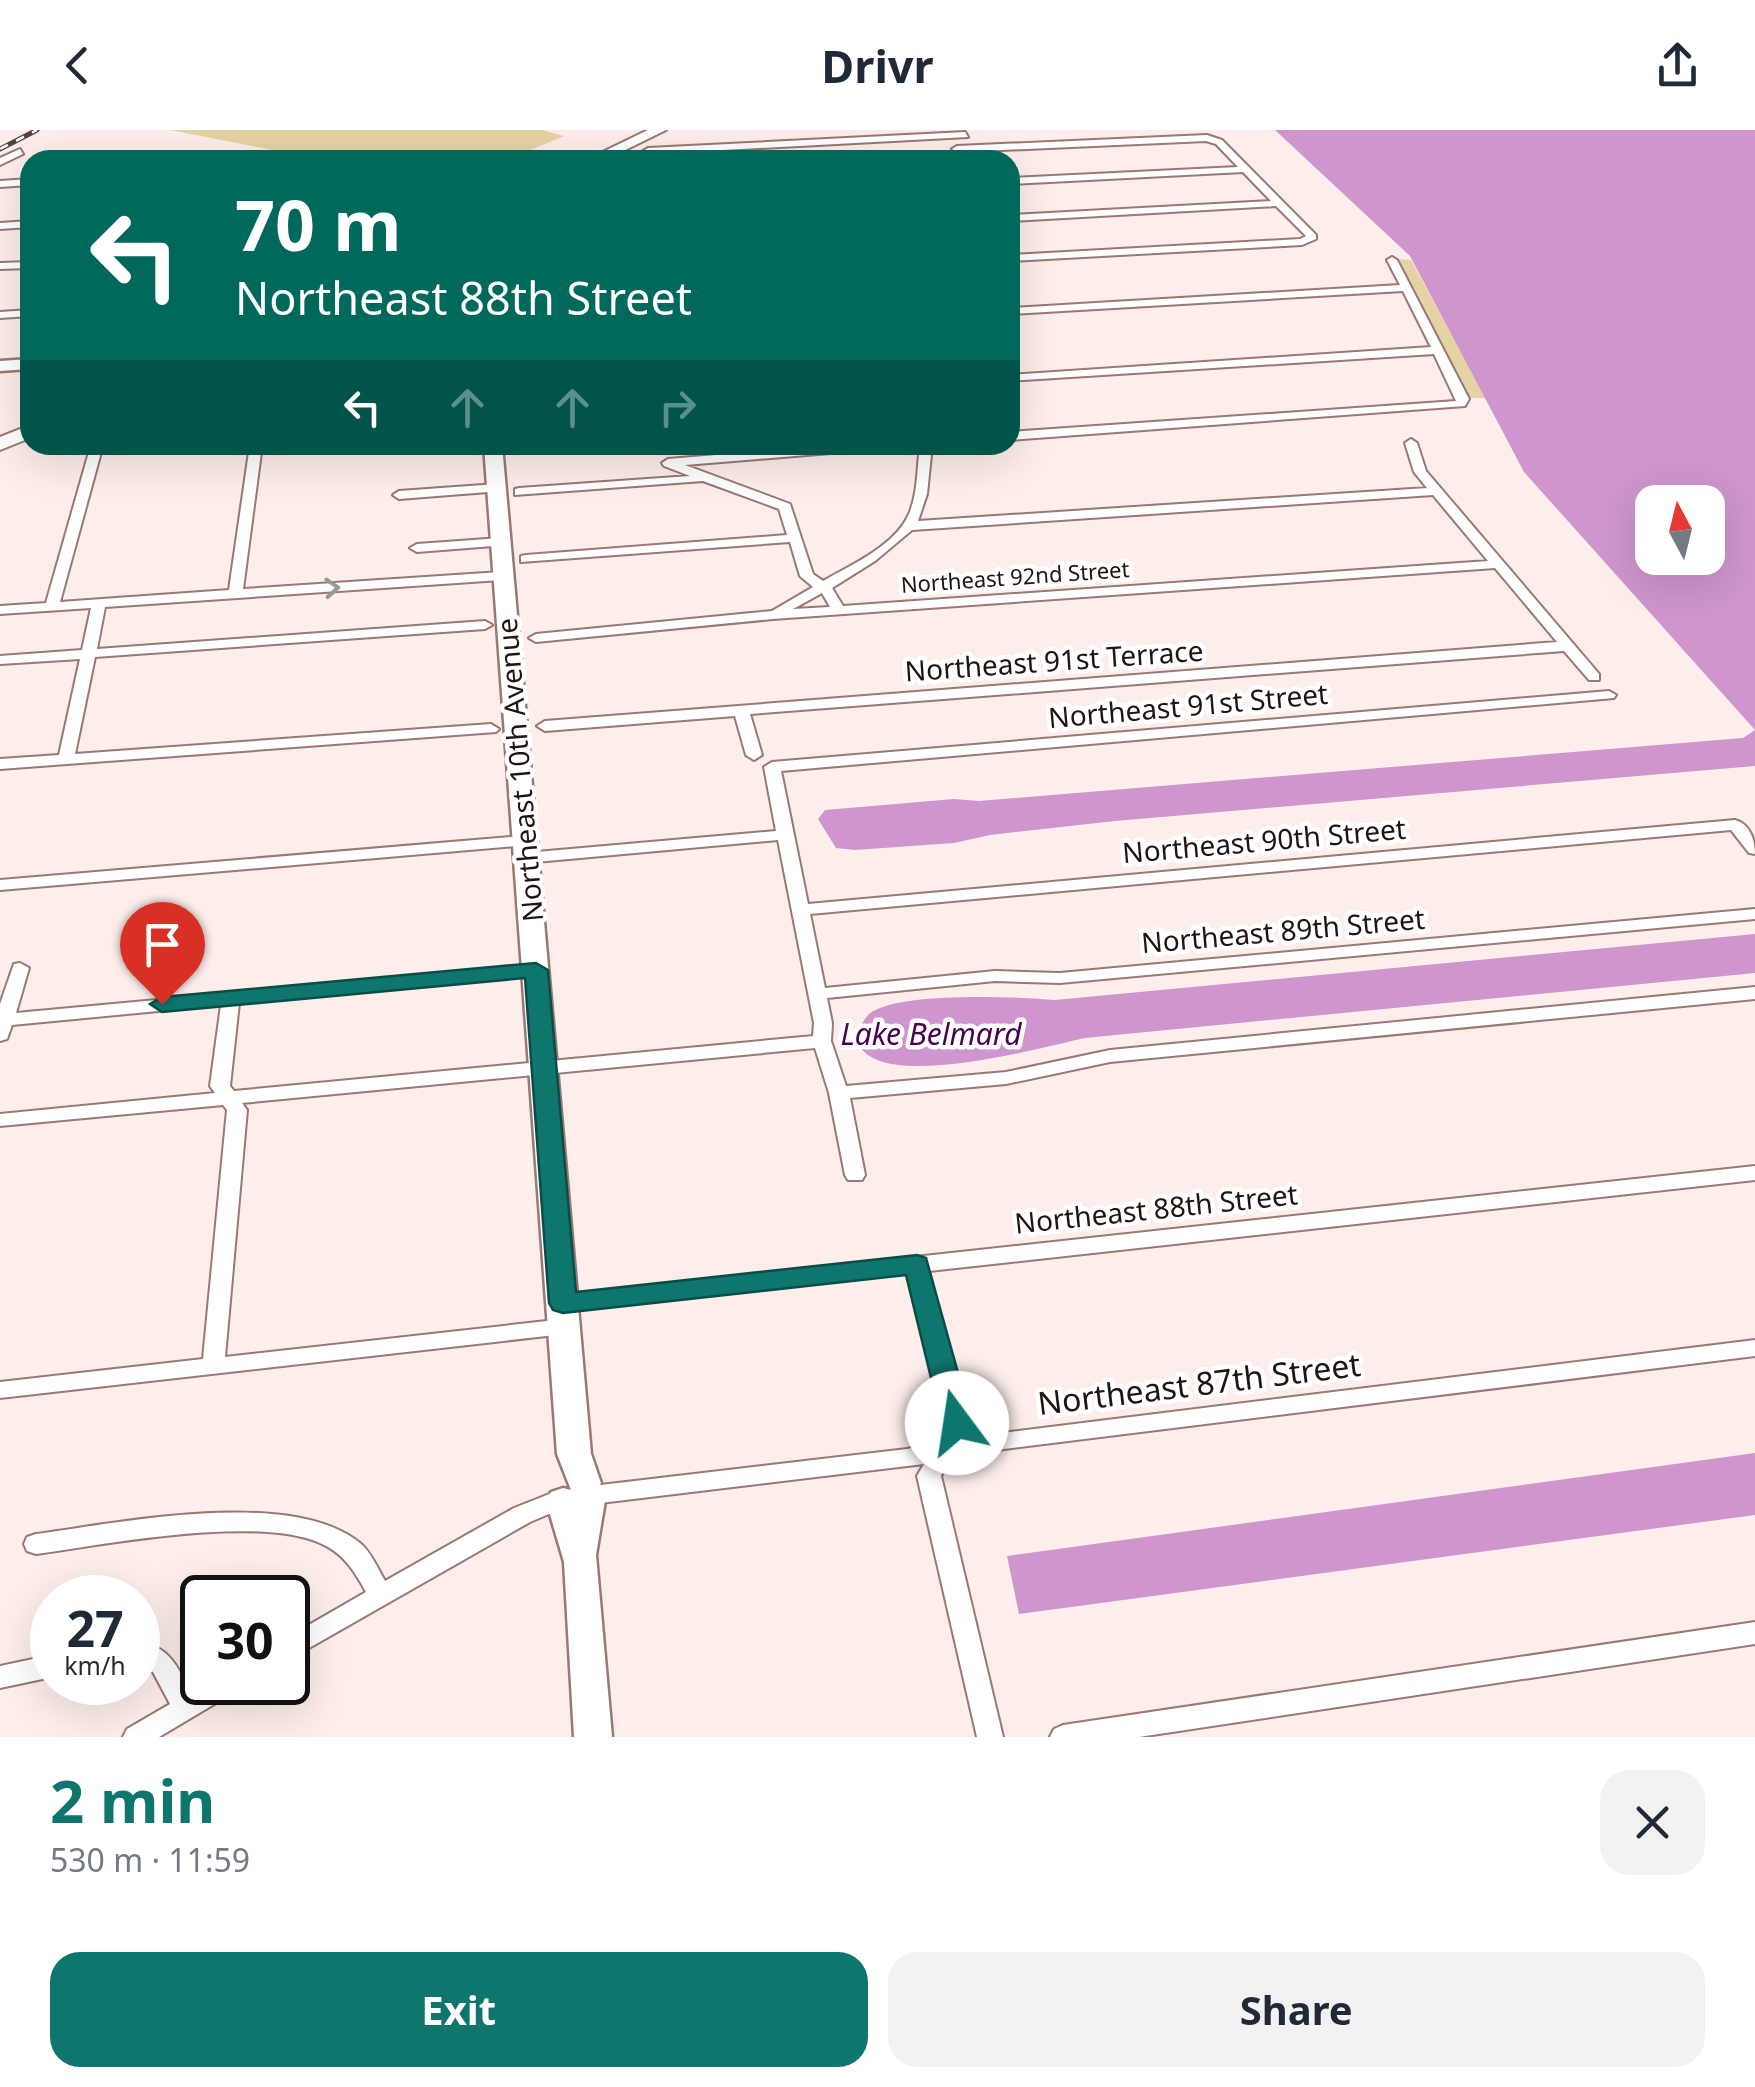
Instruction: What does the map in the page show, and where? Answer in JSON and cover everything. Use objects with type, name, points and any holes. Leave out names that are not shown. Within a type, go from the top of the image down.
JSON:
[{"type":"main road","points":[[627,150],[643,145],[658,130]]},
{"type":"main road","points":[[633,150],[676,130]]},
{"type":"street","points":[[643,145],[967,132]]},
{"type":"street","points":[[956,149],[967,132]]},
{"type":"street","points":[[956,149],[1207,138],[1218,142],[1312,237],[1020,257]]},
{"type":"street","points":[[0,162],[20,152]]},
{"type":"street","points":[[1020,180],[1244,169]]},
{"type":"street","points":[[1020,217],[1278,203]]},
{"type":"street","points":[[1020,435],[1461,404],[1462,399],[1392,260]]},
{"type":"street","points":[[1020,309],[1404,288]]},
{"type":"street","points":[[1020,377],[1438,350]]},
{"type":"street","points":[[1411,443],[1420,472],[1594,677]]},
{"type":"street","points":[[52,607],[93,455]]},
{"type":"street","points":[[235,595],[255,455]]},
{"type":"street","name":"Northeast 10th Avenue","points":[[494,455],[564,1315],[593,1737]]},
{"type":"street","points":[[762,455],[668,463],[784,507],[807,576],[829,592],[839,611]]},
{"type":"street","points":[[773,615],[888,546],[908,526],[916,512],[925,455]]},
{"type":"street","points":[[519,492],[704,478]]},
{"type":"street","points":[[399,495],[497,488]]},
{"type":"street","points":[[908,526],[1436,491]]},
{"type":"street","points":[[526,559],[796,538]]},
{"type":"street","points":[[417,548],[500,542]]},
{"type":"street","name":"Northeast 92nd Street","points":[[536,638],[773,615],[1498,564]]},
{"type":"street","points":[[0,610],[502,576]]},
{"type":"street","points":[[66,758],[99,604]]},
{"type":"street","points":[[0,660],[485,625]]},
{"type":"street","name":"Northeast 91st Terrace","points":[[545,726],[1568,646]]},
{"type":"street","name":"Northeast 91st Street","points":[[783,835],[772,767],[1609,695]]},
{"type":"street","points":[[741,710],[754,755]]},
{"type":"street","points":[[0,764],[490,729]]},
{"type":"street","name":"Northeast 90th Street","points":[[799,910],[1735,825],[1755,849]]},
{"type":"street","points":[[0,885],[783,835],[822,1041],[839,1093],[855,1174]]},
{"type":"street","name":"Northeast 89th Street","points":[[816,994],[995,976],[1060,978],[1755,914]]},
{"type":"street","points":[[20,968],[2,1027],[232,998],[536,970]]},
{"type":"street","points":[[839,1093],[1006,1078],[1110,1056],[1755,994]]},
{"type":"street","points":[[213,1366],[237,1110],[220,1086],[232,998]]},
{"type":"street","points":[[0,1120],[822,1041]]},
{"type":"street","name":"Northeast 88th Street","points":[[0,1390],[213,1366],[917,1264],[1755,1173]]},
{"type":"street","points":[[917,1264],[957,1423],[929,1476],[990,1737]]},
{"type":"street","name":"Northeast 87th Street","points":[[310,1636],[522,1514],[576,1488],[941,1450],[1755,1348]]},
{"type":"street","points":[[36,1544],[240,1521],[290,1525],[320,1532],[352,1550],[380,1596]]},
{"type":"street","points":[[1063,1737],[1755,1633]]},
{"type":"street","points":[[160,1662],[186,1708]]},
{"type":"street","points":[[0,1678],[30,1671]]},
{"type":"street","points":[[136,1737],[191,1705]]},
{"type":"shaded area","points":[[170,130],[542,130],[564,136],[531,150],[272,150]]},
{"type":"shaded area","points":[[1396,259],[1411,260],[1486,398],[1469,398]]},
{"type":"water","points":[[1275,130],[1755,130],[1755,730],[1524,472],[1410,256]]},
{"type":"water","points":[[1755,730],[1755,766],[1115,821],[990,835],[954,843],[836,848],[818,819],[825,810],[954,799],[979,801],[1743,738]]},
{"type":"water","name":"Lake Belmard","points":[[1755,934],[1755,973],[1085,1038],[934,1066],[877,1060],[861,1048],[856,1033],[869,1014],[884,1007],[930,999],[1055,1000]]},
{"type":"water","points":[[1755,1453],[1755,1515],[1019,1614],[1007,1556]]},
{"type":"railway","points":[[0,149],[37,130]]},
{"type":"route","points":[[162,1004],[536,970],[563,1303],[917,1264],[957,1423]]}]
